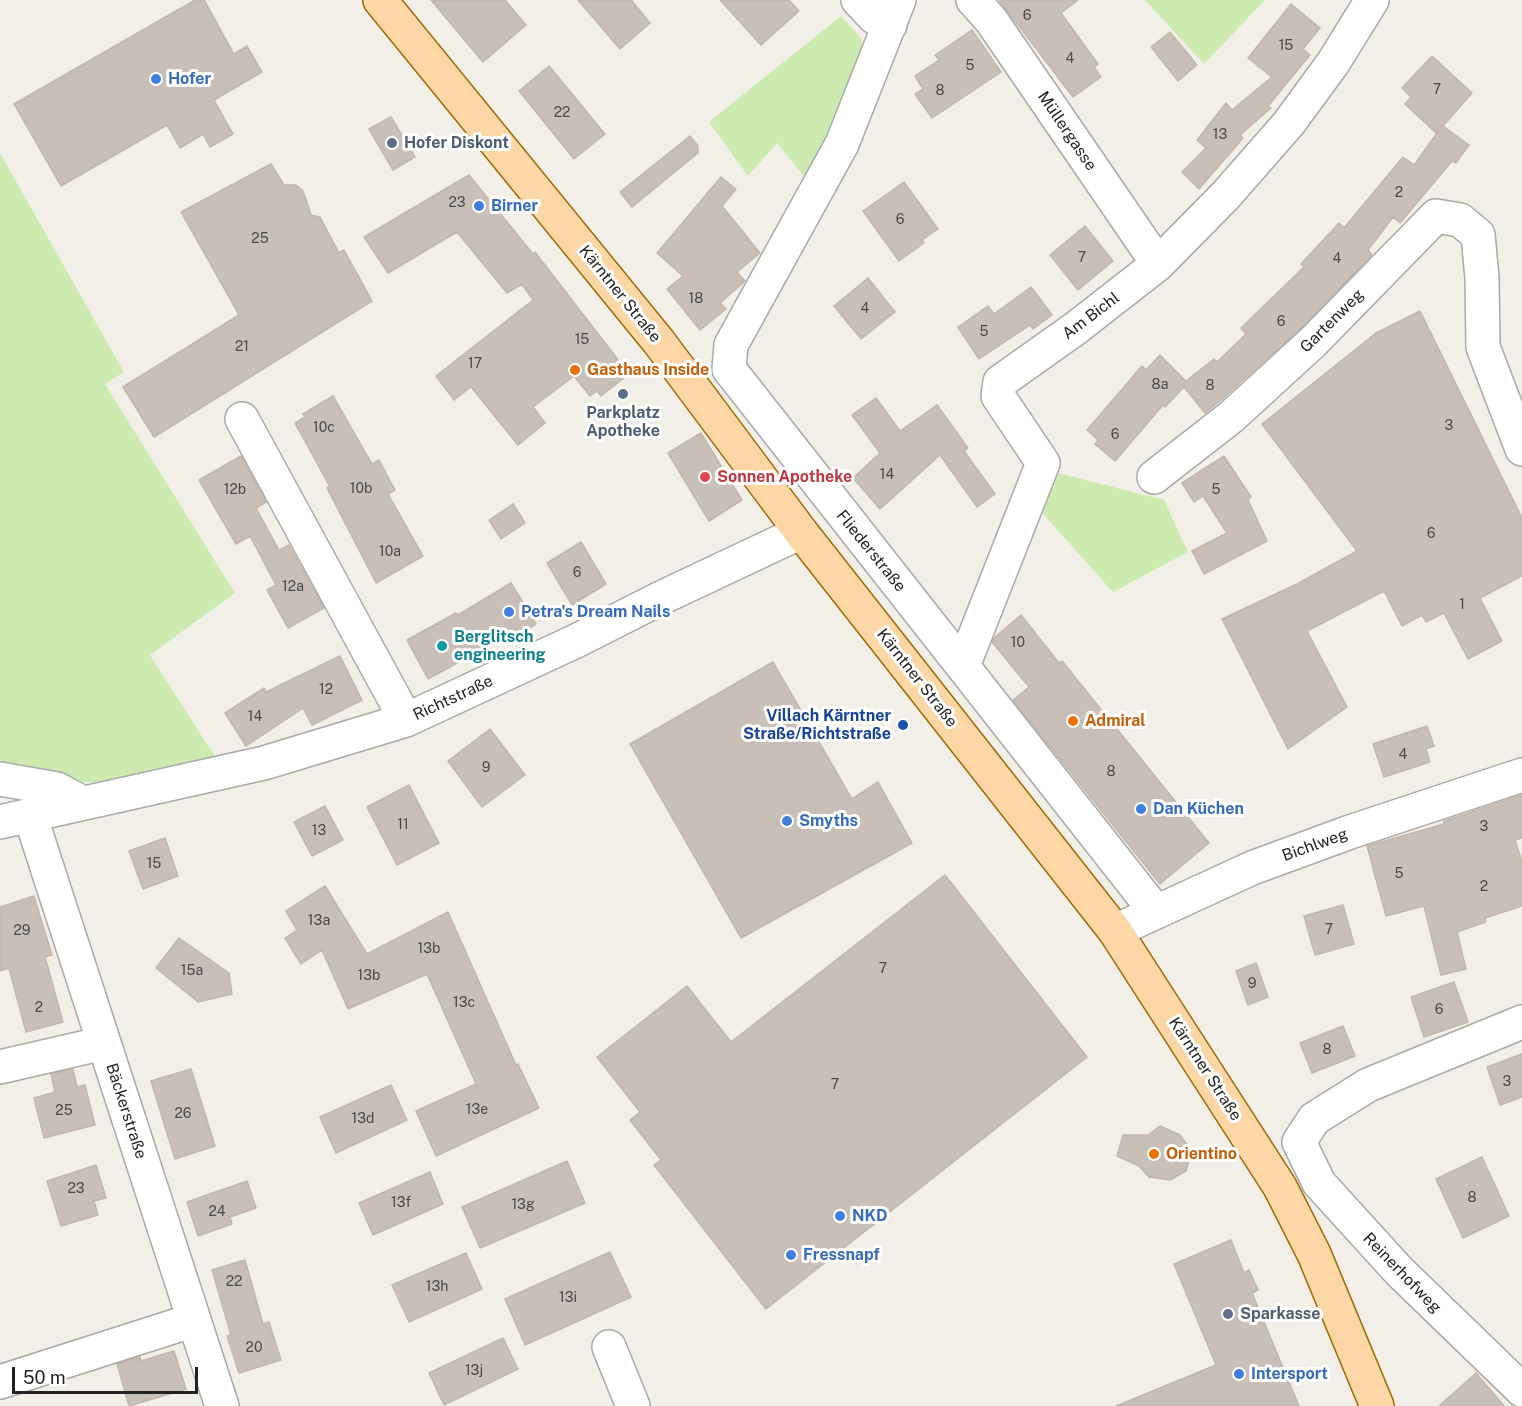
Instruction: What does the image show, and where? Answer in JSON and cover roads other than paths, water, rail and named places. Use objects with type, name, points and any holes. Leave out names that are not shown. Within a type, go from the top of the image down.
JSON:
[{"type":"main road","name":"Kärntner Straße","points":[[380,0],[659,342],[801,532],[1115,931],[1280,1187],[1314,1254],[1375,1404]]},
{"type":"street","points":[[858,0],[874,17],[895,12]]},
{"type":"street","name":"Müllergasse","points":[[973,0],[992,21],[1158,264]]},
{"type":"street","name":"Am Bichl","points":[[963,666],[1043,463],[998,396],[1000,382],[1076,328],[1158,264],[1226,195],[1289,123],[1334,63],[1359,7]]},
{"type":"street","name":"Fliederstraße","points":[[895,12],[842,144],[731,345],[729,369],[1155,912]]},
{"type":"street","name":"Gartenweg","points":[[1154,477],[1231,417],[1313,342],[1436,216],[1460,220],[1478,235],[1484,347],[1522,449]]},
{"type":"street","points":[[242,419],[406,720]]},
{"type":"street","name":"Richtstraße","points":[[15,819],[264,764],[406,720],[801,532]]},
{"type":"street","name":"Bichlweg","points":[[1115,931],[1252,868],[1350,832],[1522,775]]},
{"type":"street","points":[[0,779],[57,789],[83,803]]},
{"type":"street","name":"Bäckerstraße","points":[[15,819],[104,1043],[222,1406]]},
{"type":"street","name":"Reinerhofweg","points":[[1522,1022],[1368,1085],[1314,1119],[1299,1142],[1319,1183],[1333,1199],[1399,1271],[1522,1390]]},
{"type":"street","points":[[0,1067],[104,1043]]},
{"type":"street","points":[[0,1382],[194,1320]]},
{"type":"street","points":[[609,1347],[633,1406]]},
{"type":"place","name":"Hofer","points":[[156,79]]},
{"type":"place","name":"Hofer Diskont","points":[[392,143]]},
{"type":"place","name":"Birner","points":[[479,206]]},
{"type":"place","name":"Gasthaus Inside","points":[[575,370]]},
{"type":"place","name":"Parkplatz Apotheke","points":[[623,394]]},
{"type":"place","name":"Sonnen Apotheke","points":[[705,477]]},
{"type":"place","name":"Petra's Dream Nails","points":[[509,612]]},
{"type":"place","name":"Berglitsch engineering","points":[[442,646]]},
{"type":"place","name":"Admiral","points":[[1073,721]]},
{"type":"place","name":"Villach Kärntner Straße/Richtstraße","points":[[903,725]]},
{"type":"place","name":"Dan Küchen","points":[[1141,809]]},
{"type":"place","name":"Smyths","points":[[787,821]]},
{"type":"place","name":"Orientino","points":[[1154,1154]]},
{"type":"place","name":"NKD","points":[[840,1216]]},
{"type":"place","name":"Fressnapf","points":[[791,1255]]},
{"type":"place","name":"Sparkasse","points":[[1228,1314]]},
{"type":"place","name":"Intersport","points":[[1239,1374]]}]
